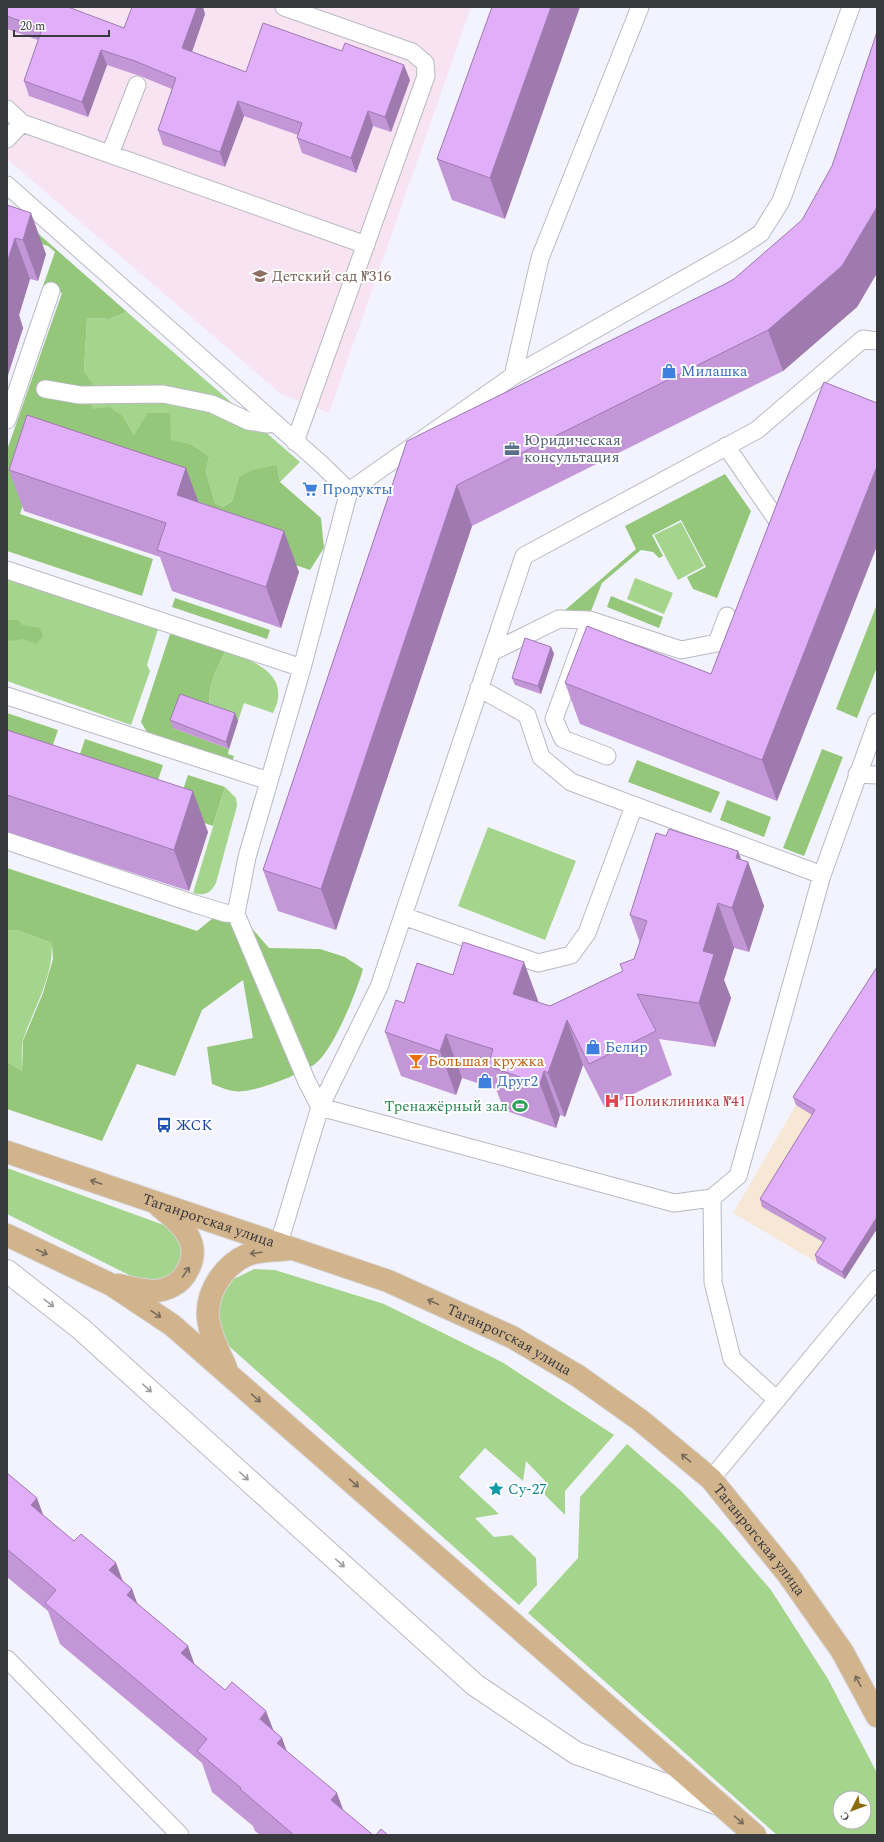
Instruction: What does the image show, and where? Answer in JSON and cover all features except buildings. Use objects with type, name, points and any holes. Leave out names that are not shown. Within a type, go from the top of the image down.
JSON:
[{"type":"main road","name":"Таганрогская улица","points":[[7,1152],[388,1281],[512,1337],[578,1376],[640,1420],[711,1480],[787,1573],[842,1651],[877,1716]]},
{"type":"main road","points":[[112,1285],[154,1291],[166,1288],[176,1284],[184,1276],[192,1264],[192,1244],[185,1231],[179,1222],[151,1200]]},
{"type":"main road","points":[[7,1235],[112,1285],[172,1325],[756,1835]]},
{"type":"main road","points":[[228,1374],[211,1334],[207,1317],[209,1300],[224,1272],[235,1262],[248,1254],[287,1246]]},
{"type":"street","points":[[7,1271],[80,1328],[475,1685],[576,1753],[722,1806]]},
{"type":"lane","points":[[284,7],[412,52],[425,63],[426,76],[295,442]]},
{"type":"lane","points":[[513,376],[540,258],[640,7]]},
{"type":"lane","points":[[851,7],[781,201],[761,233],[737,249],[513,376],[349,491],[302,668],[247,856],[236,914],[307,1082],[320,1107],[674,1203],[712,1198],[738,1176],[822,875],[857,774],[877,722]]},
{"type":"lane","points":[[110,154],[137,85]]},
{"type":"lane","points":[[7,109],[22,123],[366,245]]},
{"type":"lane","points":[[7,139],[22,123]]},
{"type":"lane","points":[[7,185],[349,491]]},
{"type":"lane","points":[[7,420],[51,292]]},
{"type":"lane","points":[[287,1246],[320,1107],[379,987],[524,556],[757,430],[863,339],[877,341]]},
{"type":"lane","points":[[45,389],[80,395],[163,394],[212,404],[248,420],[275,424]]},
{"type":"lane","points":[[726,446],[777,519]]},
{"type":"lane","points":[[7,570],[302,668]]},
{"type":"lane","points":[[492,652],[559,619],[590,620],[681,650],[717,643],[727,616]]},
{"type":"lane","points":[[590,620],[554,719],[563,739],[607,756]]},
{"type":"lane","points":[[479,688],[527,715],[541,758],[572,782],[822,875]]},
{"type":"lane","points":[[7,696],[269,781]]},
{"type":"lane","points":[[857,774],[877,775]]},
{"type":"lane","points":[[403,916],[538,963],[571,955],[587,934],[634,806]]},
{"type":"lane","points":[[7,841],[195,904],[225,913],[236,914]]},
{"type":"lane","points":[[712,1198],[713,1282],[732,1359],[777,1400]]},
{"type":"lane","points":[[711,1480],[837,1325],[877,1279]]},
{"type":"lane","points":[[7,1659],[180,1835]]},
{"type":"shaded area","name":"Детский сад №316","points":[[7,7],[471,7],[329,413],[281,394],[7,159]]},
{"type":"shaded area","points":[[877,979],[877,1229],[845,1279],[733,1213],[796,1105]]},
{"type":"green space","points":[[7,206],[127,312],[109,319],[87,318],[84,372],[96,388],[91,409],[109,407],[123,416],[134,435],[148,413],[170,413],[171,440],[191,444],[209,456],[206,472],[215,503],[223,507],[232,501],[239,477],[252,470],[277,465],[280,482],[321,518],[324,548],[310,570],[197,532],[41,451],[20,514],[153,559],[142,596],[7,551],[7,450],[62,293],[43,286],[55,252],[48,246],[7,233]]},
{"type":"green space","points":[[127,312],[300,462],[280,482],[277,465],[239,477],[232,501],[223,507],[215,503],[206,472],[209,456],[191,444],[134,435],[123,416],[91,409],[84,372],[87,318],[109,319]]},
{"type":"green space","points":[[725,474],[751,511],[717,598],[693,589],[687,577],[706,567],[681,520],[652,535],[663,556],[659,558],[653,552],[641,550],[602,583],[591,611],[564,611],[636,549],[625,526]]},
{"type":"green space","points":[[681,522],[704,566],[678,580],[654,535]]},
{"type":"green space","points":[[7,578],[158,629],[147,665],[150,671],[131,725],[7,681]]},
{"type":"green space","points":[[635,578],[673,593],[664,614],[627,599]]},
{"type":"green space","points":[[611,596],[663,617],[659,628],[607,607]]},
{"type":"green space","points":[[175,598],[270,630],[267,639],[172,607]]},
{"type":"green space","points":[[877,604],[877,667],[857,718],[836,709]]},
{"type":"green space","points":[[7,620],[18,620],[22,625],[40,628],[43,636],[36,644],[23,639],[10,641],[7,639]]},
{"type":"green space","points":[[171,631],[226,650],[213,679],[209,702],[210,711],[173,728],[229,749],[228,754],[234,756],[231,765],[148,734],[141,722]]},
{"type":"green space","points":[[226,650],[252,661],[269,672],[278,688],[277,704],[273,713],[244,703],[238,721],[210,711],[209,702],[213,679]]},
{"type":"green space","points":[[7,713],[58,730],[45,768],[7,756]]},
{"type":"green space","points":[[85,739],[163,765],[150,804],[72,778]]},
{"type":"green space","points":[[822,749],[843,757],[804,856],[783,848]]},
{"type":"green space","points":[[637,760],[720,792],[711,813],[628,782]]},
{"type":"green space","points":[[188,775],[225,787],[213,826],[175,813]]},
{"type":"green space","points":[[225,787],[236,798],[237,806],[216,883],[212,890],[207,893],[193,893]]},
{"type":"green space","points":[[727,800],[771,817],[764,837],[720,820]]},
{"type":"green space","points":[[488,827],[576,861],[545,940],[458,906]]},
{"type":"green space","points":[[7,868],[197,931],[218,914],[249,925],[269,948],[320,949],[345,957],[363,969],[356,991],[337,1034],[322,1057],[315,1064],[301,1072],[270,1084],[251,1090],[236,1091],[228,1090],[212,1084],[207,1047],[253,1038],[243,980],[202,1010],[175,1076],[137,1064],[102,1141],[7,1109],[7,1062],[22,1071],[23,1041],[43,993],[53,959],[52,943],[17,930],[7,931]]},
{"type":"green space","points":[[17,930],[52,943],[46,980],[23,1040],[22,1071],[7,1062],[7,931]]},
{"type":"green space","points":[[7,1168],[172,1228],[180,1236],[185,1261],[165,1283],[137,1279],[7,1214]]},
{"type":"green space","points":[[254,1269],[275,1270],[384,1304],[502,1362],[614,1435],[565,1491],[565,1515],[545,1495],[545,1481],[526,1461],[523,1481],[485,1448],[459,1477],[499,1514],[475,1518],[494,1537],[512,1535],[536,1558],[537,1585],[519,1605],[221,1339],[215,1318],[220,1296],[234,1279]]},
{"type":"green space","points":[[627,1444],[680,1490],[721,1532],[771,1590],[828,1679],[877,1773],[877,1835],[777,1835],[528,1613],[578,1558],[580,1497]]},
{"type":"place","name":"Детский сад №316","points":[[260,276]]},
{"type":"place","name":"Милашка","points":[[669,371]]},
{"type":"place","name":"Юридическая консультация","points":[[512,449]]},
{"type":"place","name":"Продукты","points":[[310,489]]},
{"type":"place","name":"Белир","points":[[593,1047]]},
{"type":"place","name":"Большая кружка","points":[[416,1061]]},
{"type":"place","name":"Друг2","points":[[485,1081]]},
{"type":"place","name":"Поликлиника №41","points":[[612,1101]]},
{"type":"place","name":"Тренажёрный зал","points":[[520,1106]]},
{"type":"place","name":"ЖСК","points":[[164,1125]]},
{"type":"place","name":"Су-27","points":[[496,1489]]}]
